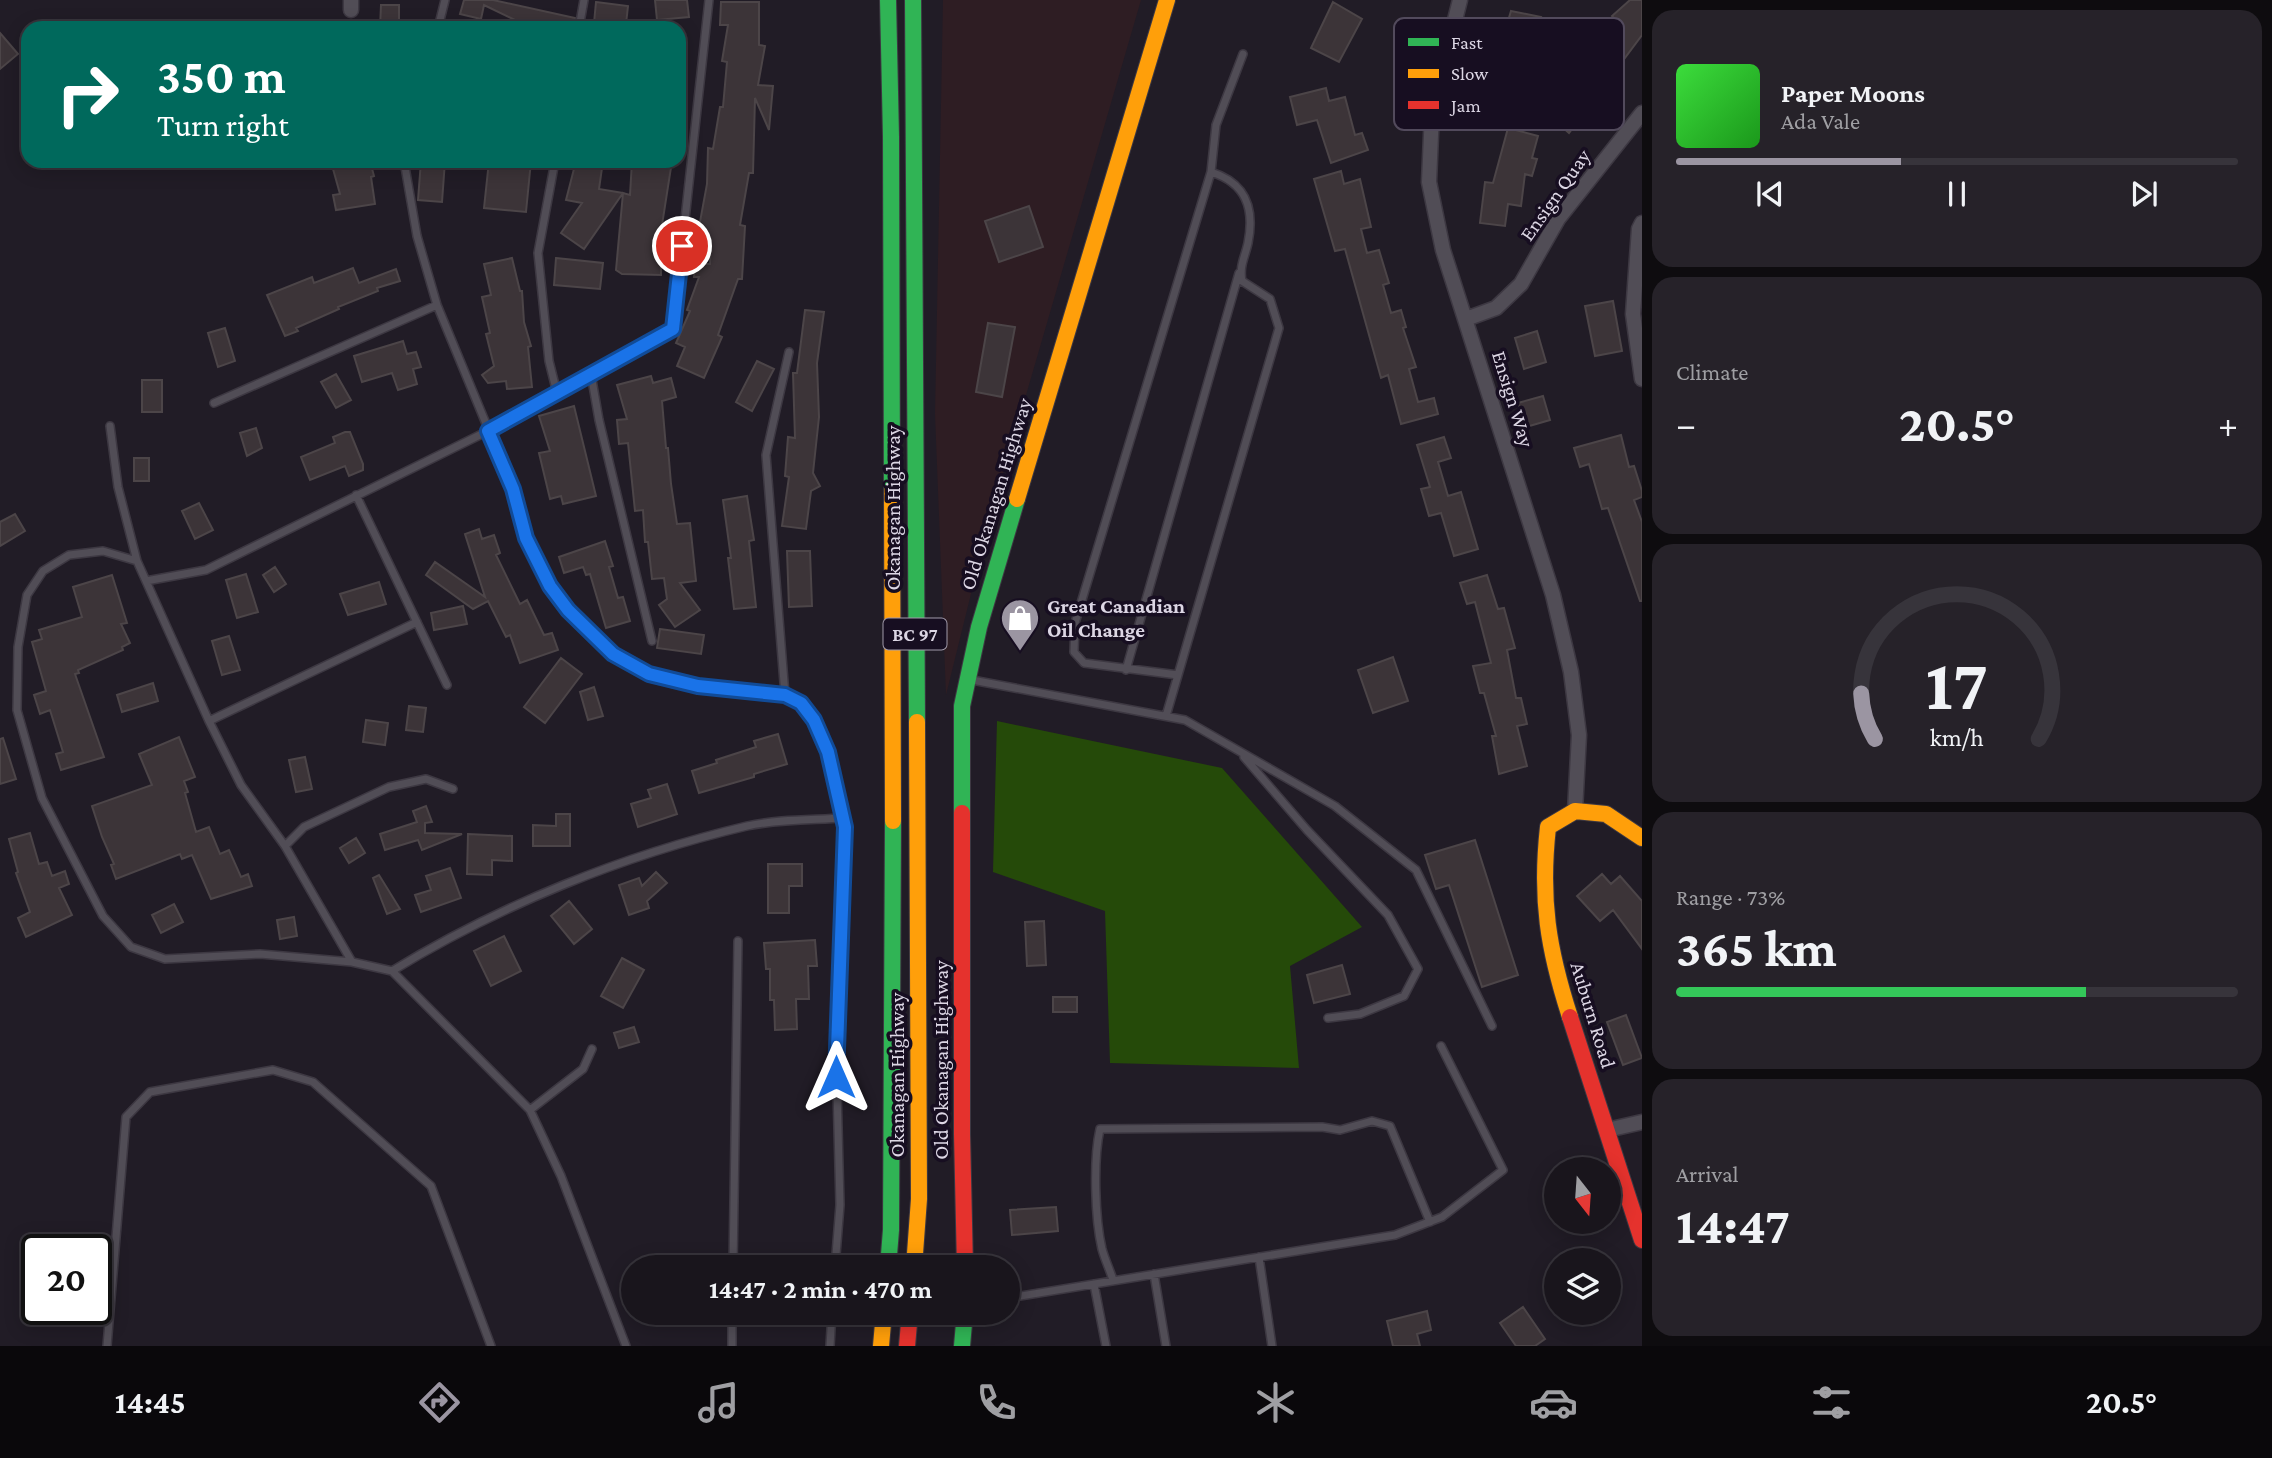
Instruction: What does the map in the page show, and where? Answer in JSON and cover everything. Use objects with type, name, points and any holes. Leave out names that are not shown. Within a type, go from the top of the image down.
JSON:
[{"type":"main road","name":"Okanagan Highway","points":[[888,0],[891,137],[893,910],[889,1255]]},
{"type":"main road","name":"Okanagan Highway","points":[[913,0],[919,1199],[915,1255]]},
{"type":"main road","name":"Old Okanagan Highway","points":[[965,1255],[962,1134],[962,706],[979,627],[1167,0]]},
{"type":"main road","points":[[1575,811],[1606,814],[1642,838]]},
{"type":"main road","name":"Auburn Road","points":[[1575,811],[1548,827],[1544,861],[1545,916],[1557,976],[1642,1240]]},
{"type":"main road","points":[[881,1346],[883,1325]]},
{"type":"main road","points":[[907,1346],[909,1325]]},
{"type":"main road","points":[[962,1346],[964,1325]]},
{"type":"street","name":"Ensign Way","points":[[1455,18],[1460,0]]},
{"type":"street","name":"Ensign Quay","points":[[1466,319],[1496,308],[1521,284],[1558,219],[1642,113]]},
{"type":"street","name":"Ensign Way","points":[[1431,130],[1429,182],[1443,250],[1553,595],[1571,672],[1578,734],[1575,811]]},
{"type":"street","points":[[1641,227],[1633,314],[1642,379]]},
{"type":"street","points":[[1607,1130],[1642,1122]]},
{"type":"lane","points":[[440,21],[445,0]]},
{"type":"lane","points":[[580,21],[584,0]]},
{"type":"lane","points":[[146,581],[206,570],[488,431],[673,329],[709,0]]},
{"type":"lane","points":[[1178,676],[1084,663],[1074,652],[1075,623],[1211,172],[1216,125],[1243,54]]},
{"type":"lane","points":[[405,168],[417,236],[437,305],[513,489],[526,538],[550,586],[568,610],[613,654],[649,674],[698,686],[785,695],[801,703],[814,720],[828,752],[845,839],[836,1051],[840,1205],[836,1255]]},
{"type":"lane","points":[[554,168],[538,253],[549,362],[557,393]]},
{"type":"lane","points":[[1126,670],[1248,242],[1251,213],[1241,190],[1228,178],[1211,172]]},
{"type":"lane","points":[[1166,716],[1279,328],[1270,299],[1242,281],[1240,270]]},
{"type":"lane","points":[[214,403],[437,305]]},
{"type":"lane","points":[[785,695],[766,455],[789,352]]},
{"type":"lane","points":[[591,374],[599,420],[652,641]]},
{"type":"lane","points":[[110,426],[118,487],[137,561],[209,721],[241,785],[285,846],[352,962]]},
{"type":"lane","points":[[356,495],[447,685]]},
{"type":"lane","points":[[137,561],[103,551],[69,555],[43,570],[27,595],[18,647],[17,710],[42,799],[103,916],[131,947],[165,959],[260,954],[352,962],[393,971],[530,1110],[561,1176],[626,1346]]},
{"type":"lane","points":[[209,721],[417,622]]},
{"type":"lane","points":[[968,679],[1185,720],[1335,806],[1416,870],[1492,1026]]},
{"type":"lane","points":[[1240,751],[1307,830],[1388,915],[1418,970],[1404,996],[1360,1014],[1328,1018]]},
{"type":"lane","points":[[285,846],[304,827],[389,786],[426,779],[453,789]]},
{"type":"lane","points":[[393,971],[444,939],[611,864],[750,826],[843,818]]},
{"type":"lane","points":[[733,1255],[738,941]]},
{"type":"lane","points":[[1020,1296],[1395,1235],[1442,1217],[1503,1170],[1441,1046]]},
{"type":"lane","points":[[530,1110],[583,1069],[592,1049]]},
{"type":"lane","points":[[107,1346],[126,1117],[150,1092],[273,1070],[313,1082],[431,1186],[491,1346]]},
{"type":"lane","points":[[1113,1280],[1102,1250],[1099,1224],[1096,1146],[1100,1129],[1322,1127],[1340,1130],[1372,1121],[1391,1126],[1430,1222]]},
{"type":"lane","points":[[1259,1257],[1272,1346]]},
{"type":"lane","points":[[1154,1274],[1166,1346]]},
{"type":"lane","points":[[1094,1284],[1106,1346]]},
{"type":"lane","points":[[732,1325],[732,1346]]},
{"type":"lane","points":[[830,1346],[831,1325]]},
{"type":"shaded area","points":[[943,0],[1141,0],[987,529],[946,695],[935,414]]},
{"type":"green space","points":[[997,721],[1222,768],[1362,927],[1290,966],[1299,1068],[1110,1063],[1105,911],[993,872]]},
{"type":"building","points":[[464,0],[493,0],[575,18],[574,21],[517,21],[484,5],[481,19],[460,14]]},
{"type":"building","points":[[655,0],[687,0],[689,17],[657,20]]},
{"type":"building","points":[[1630,0],[1642,0],[1642,35],[1624,59],[1624,18],[1612,16]]},
{"type":"building","points":[[596,2],[628,6],[626,21],[594,21]]},
{"type":"building","points":[[721,2],[759,2],[759,45],[765,46],[758,85],[773,86],[769,130],[755,98],[753,173],[749,173],[740,225],[745,226],[742,279],[738,279],[718,335],[722,337],[704,378],[677,366],[685,347],[676,343],[690,311],[687,310],[699,277],[694,277],[695,264],[710,264],[711,239],[697,238],[707,184],[708,148],[713,149],[720,107],[723,107],[727,62],[722,61],[728,25],[720,25]]},
{"type":"building","points":[[1333,2],[1362,19],[1339,62],[1311,48]]},
{"type":"building","points":[[381,5],[399,5],[399,21],[380,21]]},
{"type":"building","points":[[1511,11],[1541,17],[1541,18],[1509,18]]},
{"type":"building","points":[[0,33],[18,54],[0,69]]},
{"type":"building","points":[[1326,88],[1329,101],[1345,97],[1355,135],[1362,133],[1368,150],[1331,163],[1317,120],[1297,125],[1290,97]]},
{"type":"building","points":[[1507,130],[1538,136],[1532,158],[1537,159],[1532,176],[1525,174],[1521,206],[1508,204],[1505,226],[1480,223],[1485,182],[1493,183]]},
{"type":"building","points":[[372,168],[375,204],[336,210],[333,195],[340,194],[333,169]]},
{"type":"building","points":[[420,168],[444,168],[442,202],[418,200]]},
{"type":"building","points":[[488,168],[530,168],[526,212],[484,208]]},
{"type":"building","points":[[574,168],[602,168],[599,189],[623,193],[584,249],[561,233],[582,203],[566,200]]},
{"type":"building","points":[[632,168],[671,168],[662,225],[661,275],[622,274],[616,270],[623,193],[630,195]]},
{"type":"building","points":[[1341,171],[1344,184],[1360,179],[1371,227],[1361,229],[1367,253],[1379,250],[1389,283],[1383,285],[1391,313],[1401,310],[1406,327],[1403,328],[1416,367],[1409,369],[1418,402],[1434,398],[1438,414],[1401,424],[1388,375],[1381,378],[1345,249],[1335,251],[1314,179]]},
{"type":"building","points":[[1029,206],[1043,247],[999,262],[985,221]]},
{"type":"building","points":[[512,258],[522,291],[524,322],[531,346],[528,347],[532,387],[507,389],[506,381],[488,383],[482,375],[494,366],[486,334],[490,333],[482,297],[491,295],[484,264]]},
{"type":"building","points":[[556,258],[603,263],[600,289],[554,285]]},
{"type":"building","points":[[353,268],[359,283],[396,269],[400,281],[377,288],[378,291],[338,307],[339,309],[296,328],[298,331],[285,336],[267,295],[312,277],[314,283]]},
{"type":"building","points":[[1613,301],[1622,351],[1595,356],[1585,306]]},
{"type":"building","points":[[805,310],[824,312],[817,363],[819,417],[813,473],[820,486],[811,491],[806,529],[782,526],[789,477],[785,476],[788,437],[795,438],[793,373],[797,373]]},
{"type":"building","points":[[988,323],[1015,327],[1002,397],[976,392]]},
{"type":"building","points":[[225,328],[235,361],[218,367],[208,333]]},
{"type":"building","points":[[1537,331],[1546,362],[1524,369],[1515,338]]},
{"type":"building","points":[[403,341],[407,354],[416,352],[421,367],[413,369],[417,384],[398,390],[392,373],[362,382],[354,356]]},
{"type":"building","points":[[757,361],[774,369],[752,411],[736,402]]},
{"type":"building","points":[[336,374],[351,400],[336,408],[321,382]]},
{"type":"building","points":[[651,376],[653,383],[671,378],[676,397],[662,401],[666,448],[677,524],[690,523],[696,581],[680,583],[700,610],[675,627],[659,605],[667,599],[664,578],[652,579],[648,542],[645,542],[643,510],[635,511],[628,443],[619,444],[617,420],[627,419],[617,385]]},
{"type":"building","points":[[142,380],[162,380],[162,412],[142,412]]},
{"type":"building","points":[[1543,396],[1550,420],[1526,427],[1518,403]]},
{"type":"building","points":[[574,406],[596,496],[563,504],[561,496],[550,499],[539,453],[550,451],[539,416]]},
{"type":"building","points":[[256,428],[262,448],[247,456],[240,433]]},
{"type":"building","points":[[350,432],[363,470],[349,476],[345,466],[310,480],[301,457],[335,443],[333,437]]},
{"type":"building","points":[[1621,435],[1629,467],[1634,466],[1642,491],[1642,497],[1634,500],[1642,522],[1642,601],[1608,508],[1602,509],[1589,464],[1580,467],[1574,448]]},
{"type":"building","points":[[1444,437],[1451,458],[1438,462],[1448,496],[1461,492],[1478,549],[1454,556],[1441,513],[1429,516],[1421,489],[1430,487],[1417,445]]},
{"type":"building","points":[[134,458],[149,458],[149,481],[134,481]]},
{"type":"building","points":[[747,496],[754,540],[749,541],[756,607],[734,609],[728,558],[731,558],[723,500]]},
{"type":"building","points":[[199,503],[213,530],[195,539],[182,511]]},
{"type":"building","points":[[15,514],[25,531],[0,546],[0,522]]},
{"type":"building","points":[[479,529],[482,539],[494,535],[500,553],[496,555],[520,604],[527,600],[544,635],[552,633],[558,650],[520,663],[510,635],[506,637],[488,601],[473,609],[426,575],[435,562],[485,597],[465,534]]},
{"type":"building","points":[[605,541],[613,566],[609,567],[618,598],[623,597],[630,621],[606,628],[590,574],[586,575],[583,567],[564,573],[559,557]]},
{"type":"building","points":[[787,551],[810,551],[812,606],[789,607]]},
{"type":"building","points":[[275,567],[286,584],[274,592],[263,575]]},
{"type":"building","points":[[246,574],[258,612],[237,618],[226,580]]},
{"type":"building","points":[[112,575],[127,623],[121,624],[130,643],[122,647],[123,650],[78,670],[79,673],[75,674],[104,757],[61,770],[56,754],[63,752],[50,710],[40,714],[34,695],[46,691],[32,642],[42,639],[39,630],[82,617],[73,587]]},
{"type":"building","points":[[1487,575],[1498,609],[1504,608],[1515,648],[1507,650],[1516,698],[1521,698],[1527,724],[1517,726],[1527,766],[1499,774],[1492,736],[1496,736],[1473,666],[1491,663],[1475,602],[1467,604],[1460,583]]},
{"type":"building","points":[[379,582],[386,604],[348,615],[340,594]]},
{"type":"building","points":[[463,606],[467,624],[434,630],[431,613]]},
{"type":"building","points":[[660,629],[704,635],[701,654],[657,648]]},
{"type":"building","points":[[229,636],[240,670],[222,675],[212,641]]},
{"type":"building","points":[[1393,657],[1408,701],[1373,713],[1358,670]]},
{"type":"building","points":[[561,658],[582,674],[545,723],[524,707]]},
{"type":"building","points":[[153,683],[158,701],[122,712],[117,695]]},
{"type":"building","points":[[594,687],[603,716],[588,720],[580,692]]},
{"type":"building","points":[[409,706],[426,708],[423,732],[406,730]]},
{"type":"building","points":[[366,720],[388,723],[385,745],[363,742]]},
{"type":"building","points":[[778,734],[787,764],[699,793],[692,771],[756,747],[754,741]]},
{"type":"building","points":[[179,737],[195,777],[184,781],[196,832],[209,827],[220,854],[229,850],[241,877],[248,874],[252,886],[211,899],[192,855],[182,859],[180,854],[116,879],[111,865],[114,864],[92,806],[152,785],[139,754]]},
{"type":"building","points":[[3,738],[16,779],[0,784],[0,739]]},
{"type":"building","points":[[305,757],[312,789],[296,792],[289,760]]},
{"type":"building","points":[[667,784],[677,814],[638,827],[631,804],[651,798],[648,790]]},
{"type":"building","points":[[426,806],[432,822],[425,823],[425,833],[462,834],[422,850],[418,840],[385,850],[380,834],[417,822],[413,811]]},
{"type":"building","points":[[556,814],[570,814],[570,846],[533,846],[533,825],[556,826]]},
{"type":"building","points":[[30,833],[39,864],[47,862],[52,876],[65,871],[69,884],[59,888],[72,915],[26,937],[18,918],[30,912],[16,873],[18,872],[9,839]]},
{"type":"building","points":[[468,834],[512,836],[512,861],[492,860],[492,875],[467,874]]},
{"type":"building","points":[[356,838],[365,853],[349,863],[340,848]]},
{"type":"building","points":[[1475,840],[1518,975],[1482,987],[1449,885],[1436,889],[1425,855]]},
{"type":"building","points":[[768,864],[802,864],[802,886],[789,886],[789,913],[768,913]]},
{"type":"building","points":[[450,868],[461,898],[421,912],[415,895],[431,890],[426,876]]},
{"type":"building","points":[[656,872],[667,883],[647,901],[649,908],[629,915],[619,885],[639,878],[642,886]]},
{"type":"building","points":[[1602,874],[1611,884],[1620,876],[1642,901],[1642,949],[1613,910],[1600,921],[1577,896]]},
{"type":"building","points":[[379,875],[400,909],[387,914],[373,878]]},
{"type":"building","points":[[569,901],[592,929],[574,944],[551,916]]},
{"type":"building","points":[[174,904],[183,922],[161,933],[152,915]]},
{"type":"building","points":[[294,917],[297,936],[280,939],[277,920]]},
{"type":"building","points":[[1044,921],[1046,965],[1027,966],[1025,922]]},
{"type":"building","points":[[504,936],[521,971],[491,986],[474,951]]},
{"type":"building","points":[[815,940],[817,966],[808,966],[809,999],[796,999],[797,1029],[775,1030],[774,1000],[770,1000],[770,969],[766,969],[764,943]]},
{"type":"building","points":[[622,958],[644,970],[623,1008],[601,996]]},
{"type":"building","points":[[1342,965],[1350,994],[1314,1003],[1307,975]]},
{"type":"building","points":[[1053,997],[1077,997],[1077,1012],[1053,1012]]},
{"type":"building","points":[[1626,1015],[1642,1058],[1623,1065],[1607,1022]]},
{"type":"building","points":[[634,1027],[639,1042],[619,1048],[614,1033]]},
{"type":"building","points":[[1056,1207],[1058,1231],[1012,1235],[1010,1210]]},
{"type":"building","points":[[1523,1307],[1545,1339],[1535,1346],[1516,1346],[1500,1323]]},
{"type":"building","points":[[1427,1311],[1431,1330],[1417,1334],[1420,1346],[1393,1346],[1387,1321]]},
{"type":"traffic: fast","points":[[888,0],[892,491]]},
{"type":"traffic: fast","points":[[913,0],[917,722]]},
{"type":"traffic: fast","points":[[962,813],[962,706],[979,627],[1017,499]]},
{"type":"traffic: fast","points":[[889,1255],[893,821]]},
{"type":"traffic: fast","points":[[962,1346],[964,1325]]},
{"type":"traffic: slow","points":[[1017,499],[1167,0]]},
{"type":"traffic: slow","points":[[892,491],[893,821]]},
{"type":"traffic: slow","points":[[915,1255],[919,1199],[917,722]]},
{"type":"traffic: slow","points":[[1570,1017],[1556,969],[1548,923],[1545,878],[1548,827],[1575,811],[1606,814],[1642,838]]},
{"type":"traffic: slow","points":[[881,1346],[883,1325]]},
{"type":"traffic: jam","points":[[962,813],[965,1255]]},
{"type":"traffic: jam","points":[[1570,1017],[1642,1240]]},
{"type":"traffic: jam","points":[[907,1346],[909,1325]]},
{"type":"place","name":"Great Canadian Oil Change","points":[[1020,652]]},
{"type":"route","points":[[682,246],[673,329],[488,431],[513,489],[526,538],[550,586],[568,610],[613,654],[649,674],[698,686],[785,695],[801,703],[814,720],[828,752],[845,827],[836,1077]]}]
